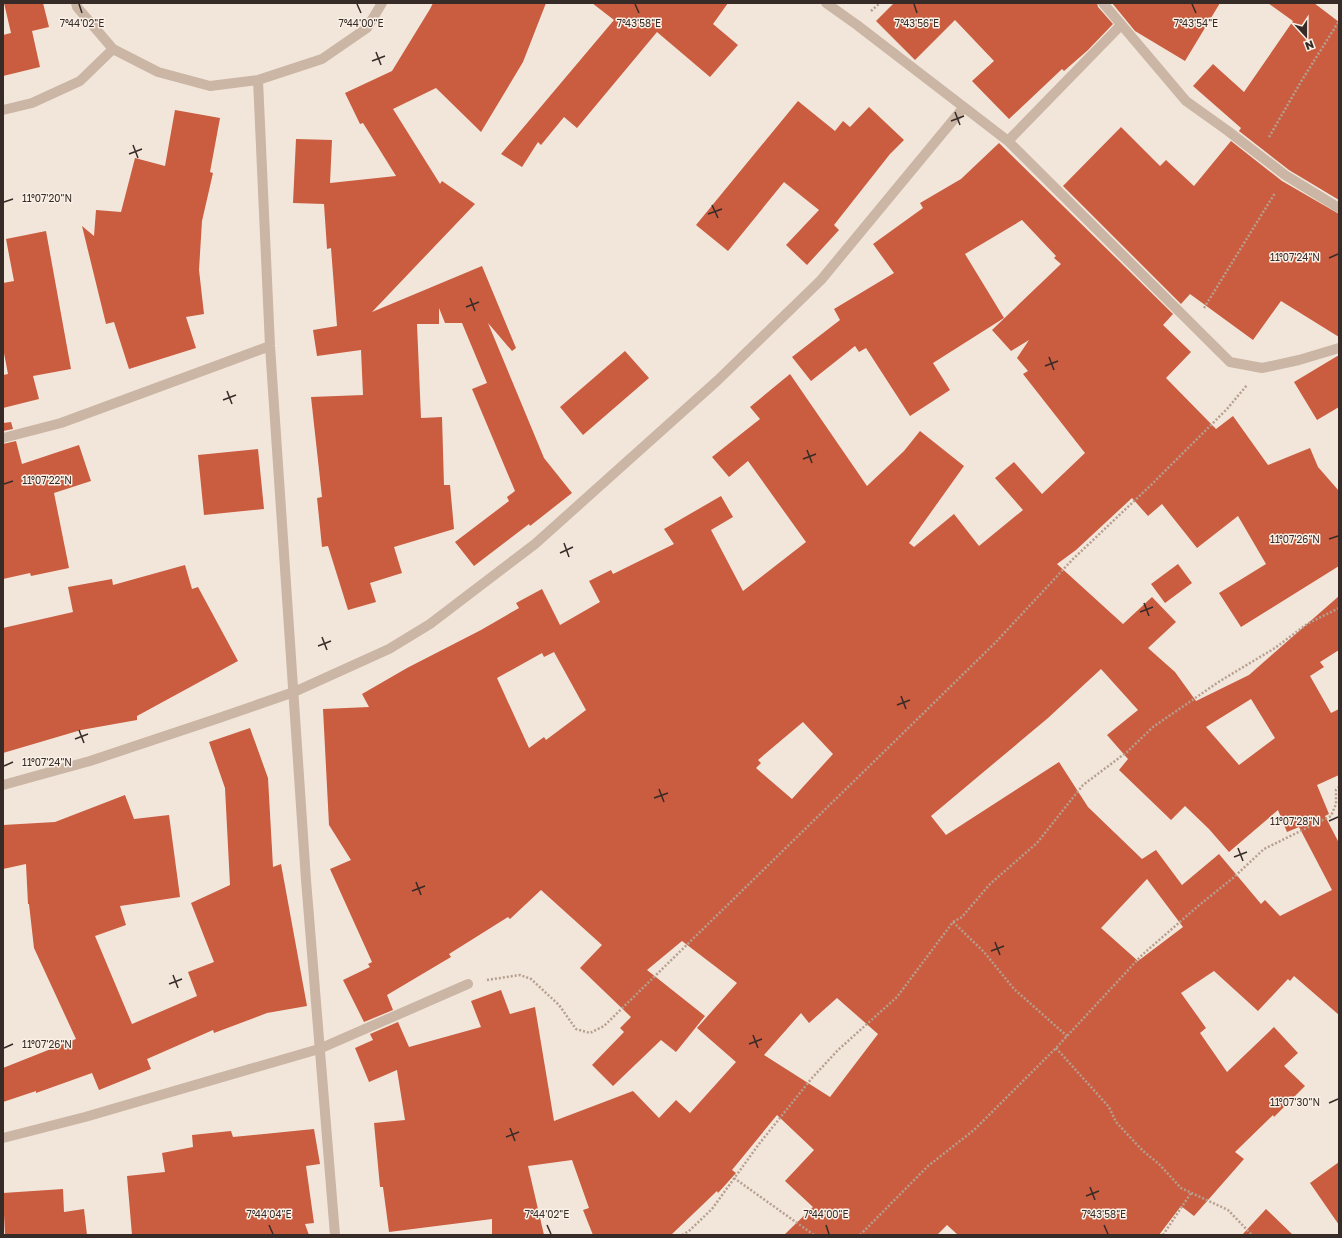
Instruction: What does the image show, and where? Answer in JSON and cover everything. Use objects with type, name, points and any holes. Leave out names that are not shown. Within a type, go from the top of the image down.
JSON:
[{"type":"street","points":[[76,3],[77,7],[113,49],[158,72],[210,86],[258,80],[322,59],[367,28],[382,3]]},
{"type":"street","points":[[826,3],[1008,141],[1192,326],[1230,362],[1262,368],[1298,360],[1339,348]]},
{"type":"street","points":[[1103,3],[1186,101],[1285,175],[1339,208]]},
{"type":"street","points":[[1008,141],[1121,25]]},
{"type":"street","points":[[3,110],[32,103],[80,81],[113,49]]},
{"type":"street","points":[[258,80],[270,346],[306,880],[335,1235]]},
{"type":"street","points":[[3,786],[90,761],[294,692],[389,648],[430,624],[535,544],[718,380],[821,280],[964,107]]},
{"type":"street","points":[[3,438],[61,423],[270,346]]},
{"type":"street","points":[[3,1138],[85,1117],[319,1049],[468,984]]},
{"type":"path","points":[[1258,154],[1339,21]]},
{"type":"path","points":[[1192,326],[1251,234],[1285,175]]},
{"type":"path","points":[[468,984],[504,976],[520,975],[531,979],[559,1005],[576,1029],[590,1033],[604,1026],[995,643],[1072,560],[1151,485],[1227,409],[1262,368]]},
{"type":"path","points":[[682,1235],[689,1231],[712,1209],[764,1138],[812,1078],[838,1050],[897,997],[953,922],[962,917],[990,884],[1037,843],[1083,786],[1127,752],[1153,727],[1220,681],[1275,648],[1307,624],[1339,608]]},
{"type":"path","points":[[860,1235],[928,1166],[974,1130],[1093,1010],[1142,956],[1197,906],[1233,878],[1264,849],[1331,816],[1336,804],[1336,790],[1339,787]]},
{"type":"path","points":[[953,922],[984,952],[1014,989],[1067,1036]]},
{"type":"path","points":[[1056,1048],[1109,1107],[1116,1122],[1181,1188],[1228,1210],[1252,1235]]},
{"type":"path","points":[[734,1178],[814,1235]]},
{"type":"path","points":[[1163,1235],[1191,1193]]},
{"type":"building","points":[[4,3],[43,3],[49,27],[32,31],[40,67],[3,76],[3,35],[11,33]]},
{"type":"building","points":[[433,3],[546,3],[523,62],[481,132],[436,88],[393,109],[440,184],[442,181],[475,204],[372,312],[482,266],[516,348],[512,351],[488,323],[544,458],[572,493],[530,526],[529,524],[474,566],[455,542],[509,501],[507,497],[515,491],[472,389],[487,383],[462,323],[445,323],[439,308],[439,324],[417,324],[421,418],[442,417],[444,485],[450,485],[454,529],[394,547],[402,573],[370,583],[376,602],[348,610],[328,546],[322,547],[317,498],[322,497],[311,397],[363,395],[361,350],[317,356],[313,330],[337,326],[331,248],[327,249],[324,204],[293,203],[296,139],[332,140],[330,183],[396,176],[363,123],[360,124],[345,93],[392,71]]},
{"type":"building","points":[[592,3],[728,3],[713,24],[738,45],[710,77],[657,32],[577,128],[564,117],[541,145],[538,142],[522,167],[501,154],[614,20]]},
{"type":"building","points":[[894,3],[1097,3],[1098,7],[1113,24],[1088,50],[1064,71],[1062,69],[1009,119],[972,81],[994,61],[955,20],[915,60],[876,21]]},
{"type":"building","points":[[1112,3],[1220,3],[1185,61],[1135,31]]},
{"type":"building","points":[[1268,3],[1314,3],[1339,22],[1339,200],[1289,170],[1239,131],[1241,128],[1193,86],[1213,64],[1244,92],[1293,21]]},
{"type":"building","points":[[798,101],[835,131],[843,121],[850,127],[869,107],[904,140],[890,154],[834,225],[839,230],[807,265],[786,245],[819,210],[784,182],[728,251],[696,225]]},
{"type":"building","points":[[175,110],[220,118],[210,172],[213,173],[202,221],[199,270],[204,314],[186,317],[196,348],[129,369],[114,322],[106,324],[82,226],[94,236],[96,210],[121,212],[135,158],[165,166]]},
{"type":"building","points":[[1121,127],[1160,166],[1166,160],[1194,186],[1231,141],[1282,181],[1339,214],[1339,337],[1281,301],[1253,340],[1190,294],[1181,304],[1063,186]]},
{"type":"building","points":[[999,143],[1173,314],[1163,325],[1191,352],[1166,378],[1216,429],[1233,416],[1268,465],[1310,448],[1318,467],[1339,491],[1339,566],[1241,627],[1219,593],[1266,564],[1238,516],[1197,548],[1162,504],[1148,516],[1132,498],[1076,550],[1057,564],[1123,624],[1152,597],[1176,622],[1148,648],[1175,672],[1196,701],[1249,675],[1339,596],[1339,650],[1320,662],[1324,667],[1310,676],[1331,713],[1339,709],[1339,775],[1317,785],[1329,814],[1325,816],[1339,843],[1339,1015],[1294,976],[1290,981],[1288,979],[1258,1011],[1214,971],[1181,993],[1206,1028],[1200,1033],[1227,1072],[1274,1027],[1298,1053],[1284,1066],[1305,1086],[1274,1117],[1273,1115],[1235,1152],[1244,1159],[1194,1216],[1181,1206],[1159,1235],[958,1235],[947,1225],[937,1235],[784,1235],[813,1207],[785,1181],[814,1150],[777,1115],[732,1170],[736,1173],[718,1193],[717,1191],[671,1235],[593,1235],[583,1210],[589,1208],[572,1160],[528,1166],[544,1235],[492,1235],[492,1219],[389,1232],[383,1187],[380,1187],[374,1123],[405,1120],[397,1070],[369,1082],[355,1048],[373,1040],[370,1034],[398,1022],[409,1047],[481,1027],[471,1001],[501,990],[510,1014],[535,1007],[554,1121],[633,1091],[659,1118],[676,1100],[690,1113],[736,1062],[697,1028],[737,983],[682,941],[647,970],[705,1016],[676,1052],[661,1040],[613,1086],[592,1065],[624,1032],[620,1028],[631,1017],[580,968],[602,945],[541,890],[510,919],[508,917],[449,954],[451,957],[387,995],[393,1010],[364,1022],[343,980],[370,967],[368,964],[372,962],[330,869],[351,860],[329,825],[323,709],[369,707],[362,694],[519,608],[516,603],[542,589],[560,625],[600,602],[589,581],[611,570],[613,574],[674,544],[664,529],[721,496],[733,517],[711,530],[743,591],[806,542],[748,461],[729,477],[712,457],[760,419],[750,407],[790,374],[867,486],[904,451],[920,431],[964,466],[909,543],[914,547],[954,514],[979,546],[1023,510],[995,478],[1014,462],[1042,494],[1085,453],[1023,374],[1028,371],[1017,358],[1029,340],[1011,351],[992,330],[1061,264],[1054,258],[1056,256],[1022,220],[965,254],[1004,318],[933,363],[950,390],[910,416],[866,348],[859,352],[855,346],[811,381],[792,357],[840,320],[834,309],[894,273],[873,244],[923,208],[920,203],[961,179]],"holes":[[[554,652],[586,710],[546,740],[544,737],[529,748],[497,678],[542,653],[544,657]],[[1101,669],[1138,710],[1107,735],[1128,759],[1119,770],[1171,820],[1185,806],[1209,829],[1229,852],[1278,810],[1287,832],[1299,827],[1332,890],[1280,916],[1265,900],[1261,904],[1219,854],[1182,885],[1156,850],[1142,859],[1088,807],[1059,762],[946,835],[931,816],[1048,718]],[[1251,699],[1275,738],[1239,765],[1206,727]],[[803,722],[833,754],[792,799],[756,768],[761,763],[758,760]],[[1147,879],[1183,927],[1138,961],[1101,928]],[[837,998],[878,1034],[830,1097],[764,1055],[801,1013],[809,1023]]]},
{"type":"building","points":[[46,231],[71,369],[33,376],[39,399],[3,408],[3,375],[8,374],[3,348],[3,283],[14,281],[6,239]]},
{"type":"building","points":[[625,351],[649,378],[583,435],[560,407]]},
{"type":"building","points":[[1339,355],[1339,407],[1317,420],[1294,382]]},
{"type":"building","points":[[11,422],[13,429],[3,431],[3,423]]},
{"type":"building","points":[[16,441],[22,464],[79,445],[91,481],[54,493],[69,568],[31,576],[30,573],[3,579],[3,444]]},
{"type":"building","points":[[258,449],[264,509],[204,515],[198,455]]},
{"type":"building","points":[[1178,564],[1192,583],[1165,603],[1151,584]]},
{"type":"building","points":[[185,565],[192,589],[198,587],[238,661],[137,716],[137,720],[81,730],[3,753],[3,628],[73,612],[68,587],[112,579],[113,585]]},
{"type":"building","points":[[250,728],[268,778],[273,867],[281,864],[307,1006],[267,1013],[214,1033],[213,1030],[147,1059],[151,1069],[99,1090],[92,1073],[36,1093],[36,1091],[3,1102],[3,1068],[76,1039],[34,948],[28,904],[26,864],[3,869],[3,825],[55,822],[125,795],[134,819],[169,815],[180,897],[120,906],[126,925],[95,936],[132,1024],[197,996],[188,972],[214,962],[191,903],[230,885],[225,788],[209,742]]},
{"type":"building","points":[[314,1129],[320,1164],[306,1166],[314,1223],[305,1224],[309,1235],[132,1235],[127,1176],[165,1172],[162,1153],[193,1147],[192,1135],[231,1131],[233,1137]]},
{"type":"building","points":[[1339,1162],[1339,1225],[1310,1183]]},
{"type":"building","points":[[63,1189],[64,1212],[84,1209],[87,1235],[5,1235],[3,1193]]},
{"type":"building","points":[[1266,1209],[1293,1235],[1242,1235]]}]
